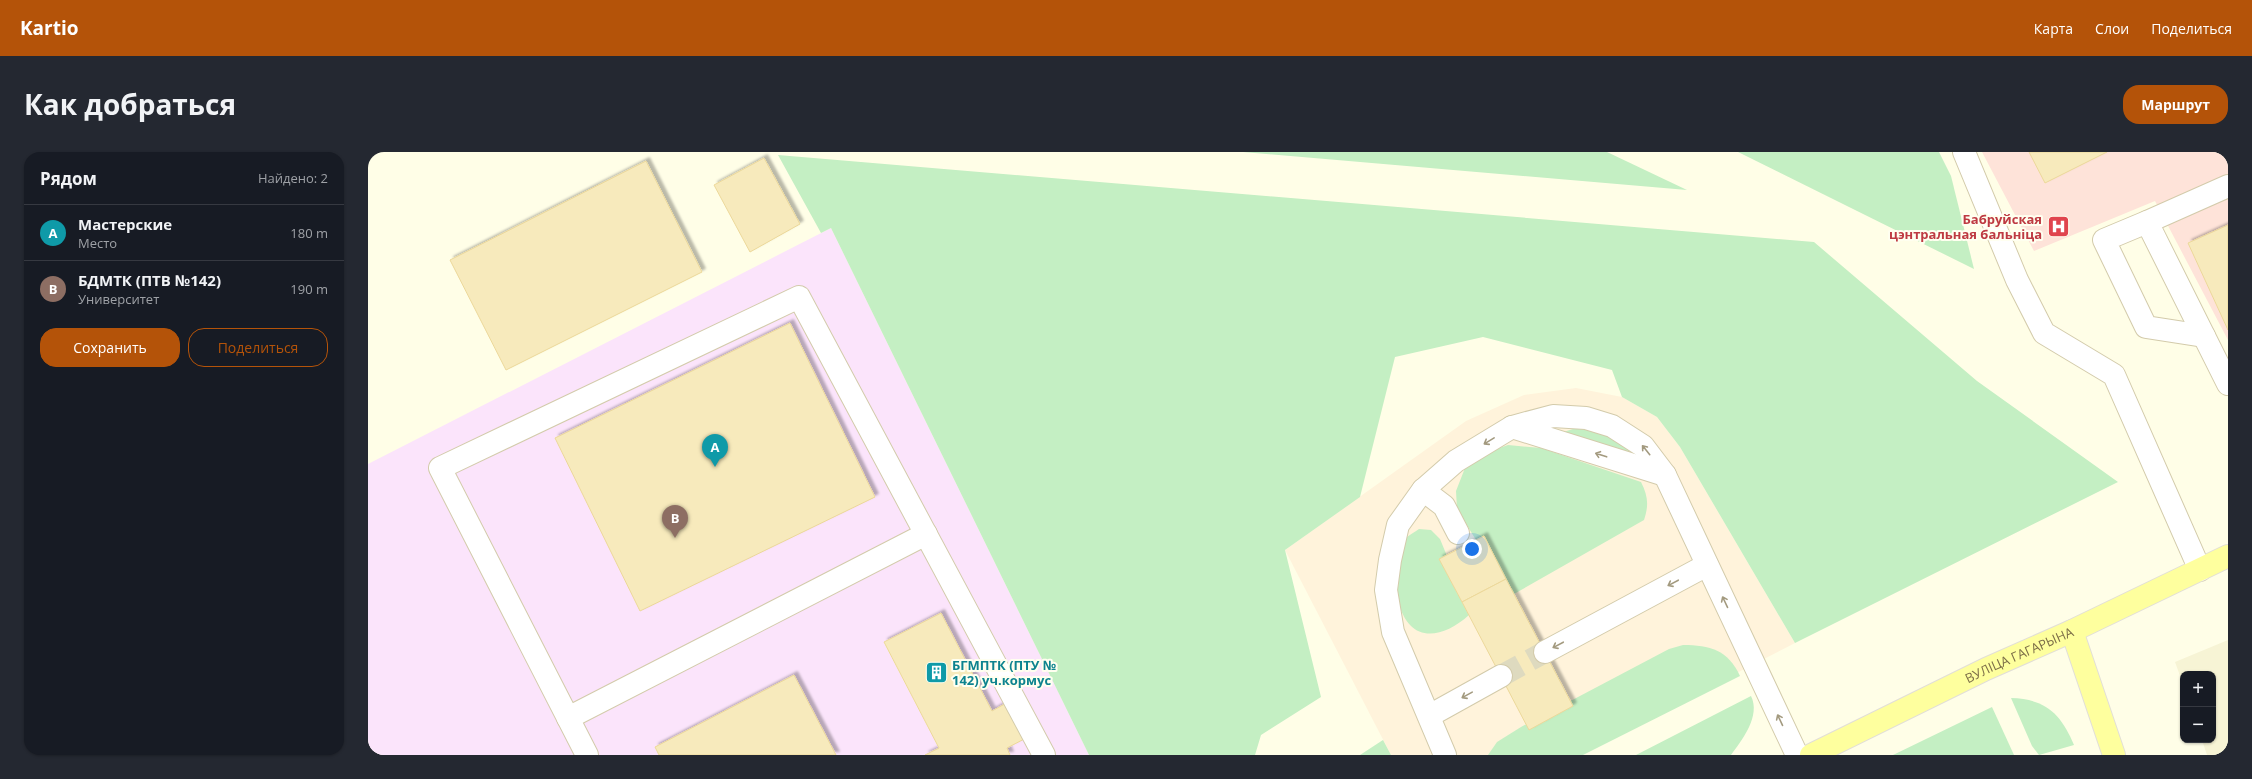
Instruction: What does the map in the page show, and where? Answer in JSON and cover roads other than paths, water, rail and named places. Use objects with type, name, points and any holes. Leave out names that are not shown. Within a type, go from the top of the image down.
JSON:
[{"type":"main road","name":"ВУЛІЦА ГАГАРЫНА","points":[[1811,755],[1986,669],[2228,556]]},
{"type":"main road","points":[[2072,630],[2114,755]]},
{"type":"lane","points":[[1964,152],[2017,280],[2044,333],[2114,375],[2200,570]]},
{"type":"lane","points":[[2204,336],[2146,327],[2104,240],[2228,186]]},
{"type":"lane","points":[[2147,222],[2228,384]]},
{"type":"lane","points":[[587,755],[440,468],[799,297],[1044,755]]},
{"type":"lane","points":[[1445,755],[1393,632],[1386,590],[1390,560],[1398,525],[1423,490],[1456,461],[1512,427],[1553,416],[1586,418],[1612,426],[1642,446],[1665,475],[1796,755]]},
{"type":"lane","points":[[1512,427],[1665,475]]},
{"type":"lane","points":[[1423,490],[1444,506],[1458,533]]},
{"type":"lane","points":[[568,718],[926,534]]},
{"type":"lane","points":[[1545,652],[1707,565]]},
{"type":"lane","points":[[1429,716],[1501,676]]},
{"type":"tunnel","points":[[1501,676],[1545,652]]},
{"type":"place","name":"Бабруйская цэнтральная бальніца","points":[[2058,226]]},
{"type":"place","name":"Мастерские","points":[[715,467]]},
{"type":"place","name":"БДМТК (ПТВ №142)","points":[[675,538]]},
{"type":"place","name":"БГМПТК (ПТУ № 142) уч.кормус","points":[[936,672]]}]
